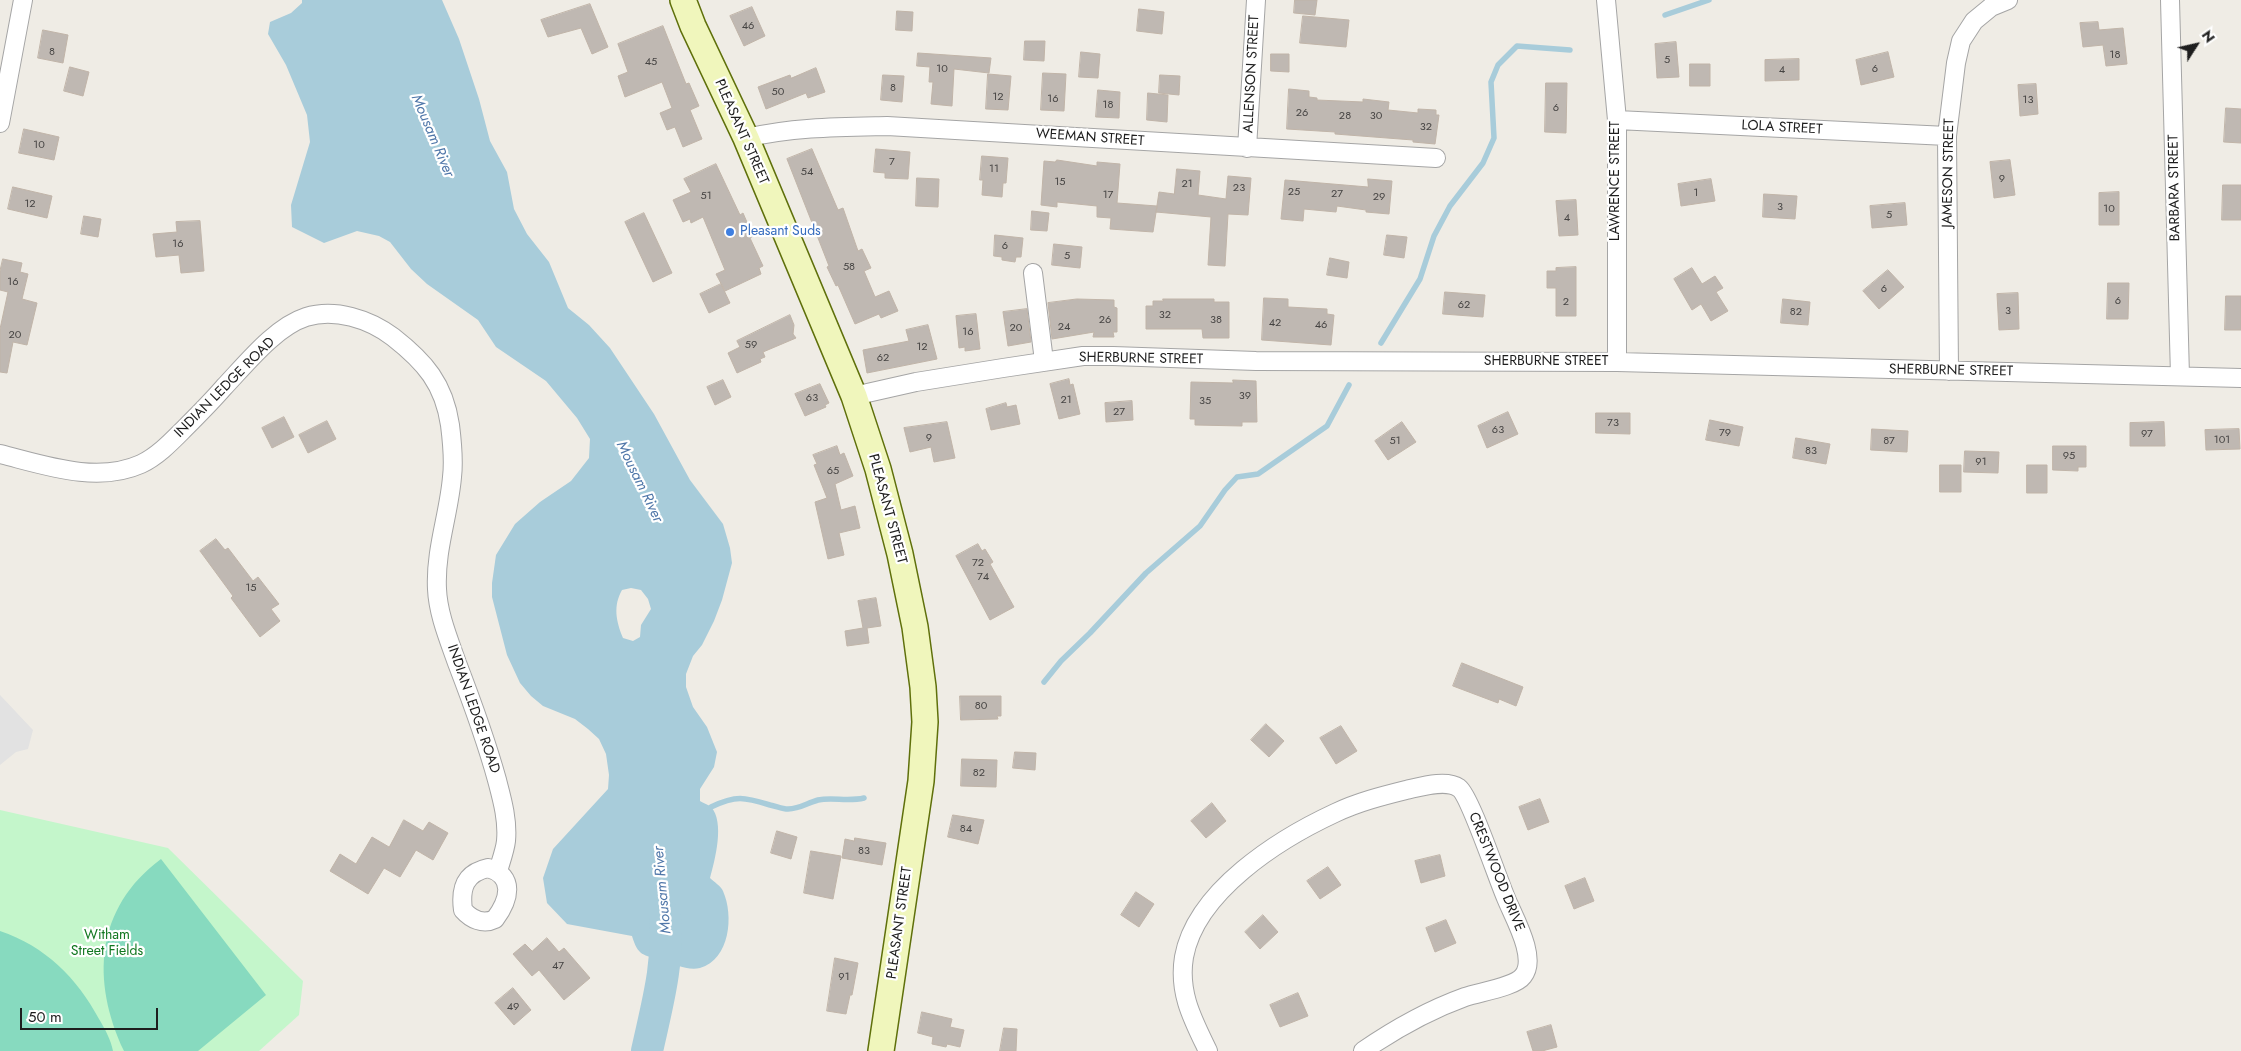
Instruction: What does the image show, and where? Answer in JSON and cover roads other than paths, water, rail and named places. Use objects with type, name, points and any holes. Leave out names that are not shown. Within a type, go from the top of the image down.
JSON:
[{"type":"main road","name":"PLEASANT STREET","points":[[683,0],[693,26],[746,138],[854,396],[878,469],[901,560],[919,653],[924,705],[921,781],[881,1051]]},
{"type":"street","points":[[0,124],[23,0]]},
{"type":"street","name":"ALLENSON STREET","points":[[1247,148],[1256,0]]},
{"type":"street","name":"LAWRENCE STREET","points":[[1606,0],[1617,120],[1617,362]]},
{"type":"street","name":"JAMESON STREET","points":[[1949,371],[1947,136],[1956,63],[1961,40],[1974,21],[1991,7],[2008,0]]},
{"type":"street","name":"BARBARA STREET","points":[[2170,0],[2180,376]]},
{"type":"street","name":"LOLA STREET","points":[[1617,120],[1947,136]]},
{"type":"street","name":"WEEMAN STREET","points":[[746,138],[775,131],[810,128],[887,126],[1436,158]]},
{"type":"street","points":[[1033,273],[1044,362]]},
{"type":"street","name":"INDIAN LEDGE ROAD","points":[[0,454],[58,469],[89,472],[114,471],[140,464],[158,454],[178,435],[253,355],[286,327],[306,317],[346,315],[381,328],[402,344],[423,362],[436,382],[445,402],[450,427],[452,476],[436,566],[437,592],[446,634],[488,743],[504,808],[506,841],[498,870]]},
{"type":"street","name":"SHERBURNE STREET","points":[[854,396],[931,379],[1083,356],[1256,361],[1617,362],[2241,378]]},
{"type":"street","name":"CRESTWOOD DRIVE","points":[[1208,1051],[1186,1002],[1182,979],[1185,955],[1192,932],[1208,906],[1221,891],[1265,854],[1298,832],[1337,812],[1377,797],[1411,789],[1451,785],[1459,788],[1466,797],[1492,867],[1521,933],[1526,950],[1527,968],[1523,977],[1517,981],[1465,997],[1444,1006],[1391,1032],[1363,1051]]},
{"type":"water","points":[[302,0],[442,0],[459,39],[479,99],[490,141],[507,172],[514,209],[527,234],[549,262],[568,308],[589,325],[610,348],[654,414],[690,480],[723,524],[732,563],[714,621],[702,645],[693,656],[686,674],[686,687],[693,707],[707,727],[717,752],[714,767],[700,789],[700,801],[711,807],[715,814],[718,841],[710,878],[722,889],[728,912],[727,936],[718,956],[700,968],[686,968],[642,954],[632,936],[567,924],[547,903],[543,878],[553,849],[608,789],[609,775],[606,754],[599,739],[588,729],[575,719],[543,706],[520,683],[507,655],[492,597],[492,583],[496,555],[515,524],[540,502],[571,481],[589,458],[590,439],[577,418],[546,381],[496,347],[478,320],[427,284],[411,269],[390,242],[379,236],[357,231],[324,243],[292,227],[291,205],[310,142],[307,115],[286,65],[268,34],[270,22],[291,13],[302,3]],"holes":[[[631,588],[641,590],[648,599],[651,609],[641,625],[640,637],[633,641],[623,638],[617,620],[617,602],[622,590]]]},
{"type":"waterway","points":[[1665,15],[1709,0]]},
{"type":"waterway","points":[[1381,343],[1420,279],[1434,236],[1450,206],[1483,163],[1494,138],[1491,82],[1498,65],[1517,46],[1570,50]]},
{"type":"waterway","points":[[1044,682],[1061,661],[1146,573],[1200,526],[1225,490],[1237,477],[1258,474],[1327,426],[1349,385]]},
{"type":"waterway","points":[[711,807],[727,800],[740,798],[788,809],[800,807],[818,800],[864,798]]},
{"type":"waterway","name":"Mousam River","points":[[647,1051],[664,968],[665,917]]},
{"type":"place","name":"Pleasant Suds","points":[[730,232]]},
{"type":"park label","name":"Witham Street Fields","points":[[107,944]]}]
